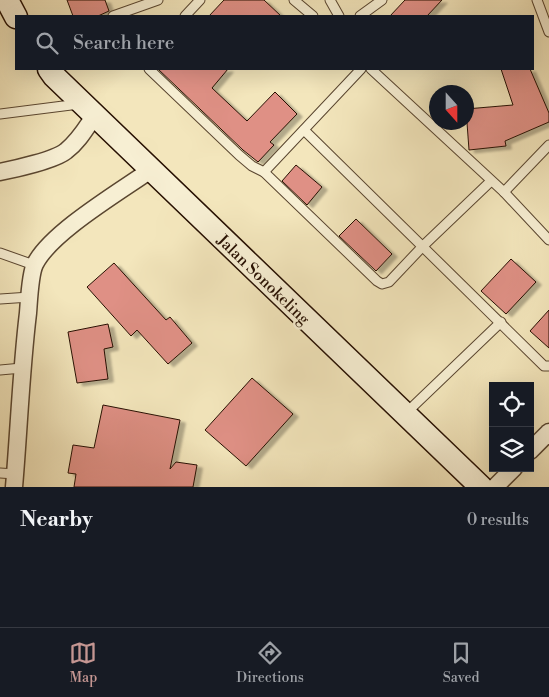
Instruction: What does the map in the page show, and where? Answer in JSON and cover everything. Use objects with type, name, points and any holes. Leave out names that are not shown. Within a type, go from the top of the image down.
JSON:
[{"type":"street","points":[[7,0],[15,15]]},
{"type":"street","name":"Jalan Sonokeling","points":[[50,70],[481,487]]},
{"type":"street","points":[[0,172],[17,169],[64,152],[77,141],[89,109]]},
{"type":"street","points":[[10,478],[34,266],[52,244],[77,222],[152,169]]},
{"type":"street","points":[[534,447],[549,432]]},
{"type":"street","points":[[496,487],[510,472]]},
{"type":"lane","points":[[116,15],[158,0]]},
{"type":"lane","points":[[186,15],[200,0]]},
{"type":"lane","points":[[294,0],[312,15]]},
{"type":"lane","points":[[330,0],[338,15]]},
{"type":"lane","points":[[361,15],[382,0]]},
{"type":"lane","points":[[537,0],[549,32]]},
{"type":"lane","points":[[150,70],[239,155],[252,166],[264,172],[376,281],[382,284],[389,282],[423,246],[491,181]]},
{"type":"lane","points":[[264,172],[360,70]]},
{"type":"lane","points":[[372,70],[504,192],[549,240]]},
{"type":"lane","points":[[0,114],[89,109]]},
{"type":"lane","points":[[304,130],[544,366],[549,366]]},
{"type":"lane","points":[[504,192],[549,145]]},
{"type":"lane","points":[[0,254],[34,266]]},
{"type":"lane","points":[[0,299],[30,297]]},
{"type":"lane","points":[[405,414],[500,322]]},
{"type":"lane","points":[[0,370],[22,368]]},
{"type":"building","points":[[67,0],[105,0],[109,11],[100,15],[73,15]]},
{"type":"building","points":[[224,0],[264,0],[280,15],[210,15]]},
{"type":"building","points":[[405,0],[442,0],[428,15],[391,15]]},
{"type":"building","points":[[159,70],[227,70],[212,88],[247,121],[275,92],[297,114],[270,142],[274,145],[258,162]]},
{"type":"building","points":[[501,70],[530,70],[549,113],[549,122],[505,141],[506,146],[469,150],[468,130],[474,130],[474,108],[513,105]]},
{"type":"building","points":[[296,165],[322,187],[307,205],[282,181]]},
{"type":"building","points":[[356,219],[392,254],[376,271],[339,236]]},
{"type":"building","points":[[511,259],[536,282],[506,314],[481,291]]},
{"type":"building","points":[[114,263],[166,320],[170,317],[192,343],[168,364],[137,330],[131,336],[87,287]]},
{"type":"building","points":[[549,310],[549,348],[530,331]]},
{"type":"building","points":[[108,324],[113,347],[104,349],[108,379],[77,383],[68,332]]},
{"type":"building","points":[[252,378],[293,414],[246,466],[205,430]]},
{"type":"building","points":[[103,405],[180,420],[170,469],[176,462],[197,465],[193,487],[74,487],[76,474],[68,473],[73,445],[94,448]]}]
